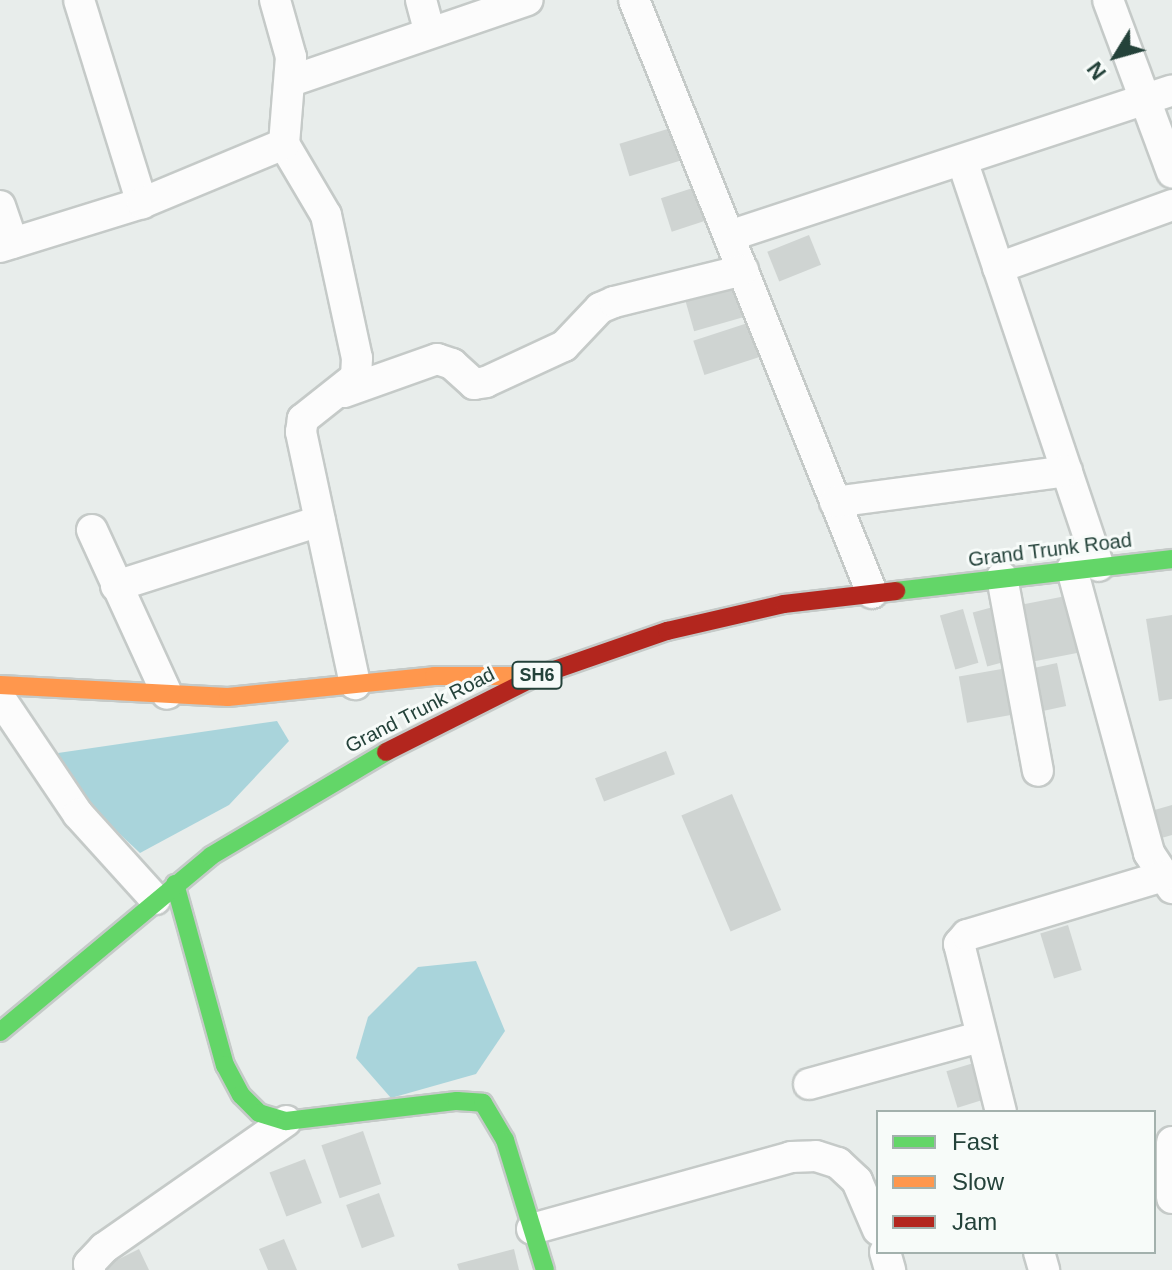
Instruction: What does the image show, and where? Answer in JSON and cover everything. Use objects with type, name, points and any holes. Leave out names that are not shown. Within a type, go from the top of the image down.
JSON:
[{"type":"main road","name":"Grand Trunk Road","points":[[0,1032],[165,891],[284,809],[537,676],[718,618],[872,593],[1172,559]]},
{"type":"main road","points":[[0,685],[228,697],[434,676],[537,676]]},
{"type":"main road","points":[[165,891],[225,1065],[241,1095],[259,1113],[286,1121],[457,1101],[483,1103],[497,1119],[545,1270]]},
{"type":"street","points":[[79,0],[142,203]]},
{"type":"street","points":[[275,0],[291,81],[284,144],[326,215],[357,358],[356,377],[344,392]]},
{"type":"street","points":[[421,0],[430,33]]},
{"type":"street","points":[[291,81],[527,0]]},
{"type":"street","points":[[634,0],[872,593]]},
{"type":"street","points":[[1108,0],[1160,94],[1172,172]]},
{"type":"street","points":[[729,236],[963,163],[1160,94]]},
{"type":"street","points":[[0,206],[7,245],[142,203],[284,144]]},
{"type":"street","points":[[963,163],[1067,471],[1149,853],[1168,882],[967,935],[959,944],[960,960],[1000,1110]]},
{"type":"street","points":[[998,268],[1172,205]]},
{"type":"street","points":[[355,684],[301,432],[303,419],[344,392],[437,359],[452,364],[474,384],[486,382],[578,337],[600,308],[743,270]]},
{"type":"street","points":[[835,502],[1067,471]]},
{"type":"street","points":[[116,586],[320,521]]},
{"type":"street","points":[[92,530],[167,694]]},
{"type":"street","points":[[1002,577],[1038,771]]},
{"type":"street","points":[[0,698],[71,805],[165,891]]},
{"type":"street","points":[[809,1084],[980,1037]]},
{"type":"street","points":[[90,1270],[89,1264],[104,1248],[286,1121]]},
{"type":"street","points":[[1172,1142],[1172,1198]]},
{"type":"street","points":[[532,1229],[791,1157],[816,1156],[838,1163],[857,1181],[876,1225]]},
{"type":"water","points":[[277,721],[289,741],[229,805],[140,853],[76,793],[58,753]]},
{"type":"water","points":[[476,961],[505,1031],[476,1074],[391,1098],[356,1058],[368,1017],[418,967]]},
{"type":"building","points":[[674,127],[684,160],[629,176],[619,144]]},
{"type":"building","points":[[699,186],[710,219],[672,232],[661,198]]},
{"type":"building","points":[[809,235],[821,265],[779,282],[767,252]]},
{"type":"building","points":[[743,284],[752,315],[694,331],[685,301]]},
{"type":"building","points":[[757,320],[768,354],[704,375],[693,341]]},
{"type":"building","points":[[1071,595],[1082,652],[1024,663],[1013,606]]},
{"type":"building","points":[[993,607],[1007,661],[987,667],[973,612]]},
{"type":"building","points":[[963,609],[978,663],[955,669],[940,616]]},
{"type":"building","points":[[1172,615],[1172,699],[1159,701],[1146,619]]},
{"type":"building","points":[[1057,663],[1066,706],[1042,711],[1033,668]]},
{"type":"building","points":[[1013,667],[1021,713],[967,723],[959,677]]},
{"type":"building","points":[[666,751],[675,774],[604,802],[595,778]]},
{"type":"building","points":[[732,794],[781,910],[731,931],[681,815]]},
{"type":"building","points":[[1172,805],[1172,835],[1158,839],[1151,811]]},
{"type":"building","points":[[1068,925],[1082,970],[1054,978],[1040,933]]},
{"type":"building","points":[[977,1062],[988,1098],[958,1108],[946,1071]]},
{"type":"building","points":[[363,1131],[381,1184],[340,1198],[321,1145]]},
{"type":"building","points":[[305,1159],[322,1203],[286,1216],[270,1173]]},
{"type":"building","points":[[379,1193],[395,1236],[362,1248],[346,1205]]},
{"type":"building","points":[[284,1239],[297,1270],[268,1270],[259,1249]]},
{"type":"building","points":[[139,1249],[149,1270],[107,1270],[105,1266]]},
{"type":"building","points":[[514,1249],[519,1270],[459,1270],[457,1264]]},
{"type":"traffic: fast","points":[[896,591],[1172,559]]},
{"type":"traffic: fast","points":[[0,1032],[211,856],[386,752]]},
{"type":"traffic: fast","points":[[175,884],[225,1065],[241,1095],[259,1113],[286,1121],[457,1101],[483,1103],[505,1140],[545,1270]]},
{"type":"traffic: slow","points":[[0,685],[228,697],[434,676],[537,676]]},
{"type":"traffic: jam","points":[[386,752],[537,676],[667,631],[784,604],[896,591]]}]
